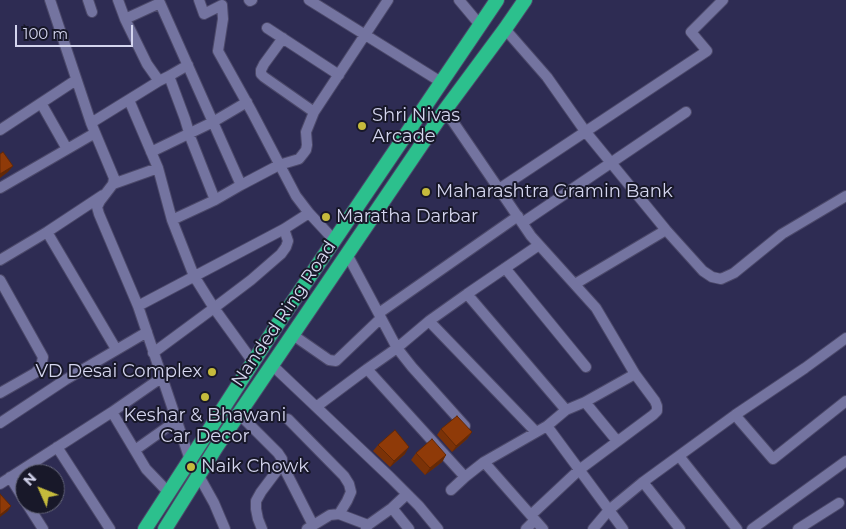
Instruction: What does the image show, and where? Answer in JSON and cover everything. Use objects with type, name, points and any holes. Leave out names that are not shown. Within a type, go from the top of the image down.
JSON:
[{"type":"highway","points":[[145,529],[334,240],[497,0]]},
{"type":"highway","name":"Nanded Ring Road","points":[[165,529],[239,414],[445,110],[524,0]]},
{"type":"street","points":[[50,0],[91,123],[114,178],[110,188],[100,201],[98,207],[99,214],[138,306],[190,460],[214,503],[225,529]]},
{"type":"street","points":[[88,0],[92,12]]},
{"type":"street","points":[[118,0],[147,64],[159,81]]},
{"type":"street","points":[[199,0],[204,14],[221,3],[223,19],[218,51],[296,196],[334,240]]},
{"type":"street","points":[[309,0],[441,82]]},
{"type":"street","points":[[172,220],[215,200],[279,165],[299,159],[306,150],[306,132],[314,112],[388,0]]},
{"type":"street","points":[[459,0],[480,25]]},
{"type":"street","points":[[499,189],[706,51],[691,32],[723,0]]},
{"type":"street","points":[[125,19],[160,2],[241,185]]},
{"type":"street","points":[[267,28],[339,75]]},
{"type":"street","points":[[505,29],[666,230],[702,271],[712,277],[721,279],[734,273],[782,234],[846,196]]},
{"type":"street","points":[[283,38],[264,64],[261,70],[262,74],[264,78],[314,112]]},
{"type":"street","points":[[91,123],[188,65]]},
{"type":"street","points":[[169,76],[215,200]]},
{"type":"street","points":[[0,130],[76,80]]},
{"type":"street","points":[[129,100],[158,168],[172,220],[194,276],[214,308],[253,362]]},
{"type":"street","points":[[151,152],[190,134],[247,102]]},
{"type":"street","points":[[41,103],[67,149]]},
{"type":"street","points":[[445,110],[539,245],[596,308],[635,374],[657,406],[653,415],[579,470],[533,518],[526,529]]},
{"type":"street","points":[[293,335],[329,360],[336,361],[380,316],[520,220],[686,112]]},
{"type":"street","points":[[0,188],[95,133]]},
{"type":"street","points":[[0,260],[47,232],[110,188],[158,168]]},
{"type":"street","points":[[138,306],[284,229],[309,213]]},
{"type":"street","points":[[153,353],[251,280],[281,254],[288,241],[284,229]]},
{"type":"street","points":[[575,284],[666,230]]},
{"type":"street","points":[[47,232],[116,349]]},
{"type":"street","points":[[316,407],[397,348],[429,321],[539,245]]},
{"type":"street","points":[[348,254],[397,348],[469,430]]},
{"type":"street","points":[[505,268],[586,367]]},
{"type":"street","points":[[0,280],[43,357],[40,367],[35,373],[0,393]]},
{"type":"street","points":[[467,294],[566,410]]},
{"type":"street","points":[[429,321],[536,432]]},
{"type":"street","points":[[0,424],[65,380],[147,332]]},
{"type":"street","points":[[593,529],[609,510],[643,482],[735,415],[845,342]]},
{"type":"street","points":[[272,365],[407,494],[438,529]]},
{"type":"street","points":[[367,369],[464,477]]},
{"type":"street","points":[[451,490],[464,477],[484,462],[547,426],[566,410],[585,402],[635,374]]},
{"type":"street","points":[[0,484],[162,378]]},
{"type":"street","points":[[735,415],[773,459],[846,401]]},
{"type":"street","points":[[585,402],[617,441]]},
{"type":"street","points":[[112,412],[146,468],[169,493]]},
{"type":"street","points":[[239,414],[282,459],[282,464],[310,527],[330,515],[339,514],[367,527],[407,494]]},
{"type":"street","points":[[288,419],[344,476],[349,484],[351,492],[339,514]]},
{"type":"street","points":[[135,450],[176,421]]},
{"type":"street","points":[[547,426],[623,529]]},
{"type":"street","points":[[57,447],[110,529]]},
{"type":"street","points":[[679,456],[737,529]]},
{"type":"street","points":[[752,529],[846,461]]},
{"type":"street","points":[[484,462],[543,529]]},
{"type":"street","points":[[262,529],[258,519],[256,501],[282,464]]},
{"type":"street","points":[[10,477],[15,485]]},
{"type":"street","points":[[643,482],[680,529]]},
{"type":"street","points":[[800,528],[839,502]]},
{"type":"street","points":[[392,508],[409,529]]},
{"type":"street","points":[[33,514],[43,529]]},
{"type":"building","points":[[3,152],[13,166],[0,174],[0,154]]},
{"type":"building","points":[[457,416],[472,432],[456,446],[441,429]]},
{"type":"building","points":[[395,430],[409,447],[394,461],[378,445]]},
{"type":"building","points":[[432,439],[446,455],[430,468],[416,453]]},
{"type":"building","points":[[0,494],[11,506],[0,515]]},
{"type":"place","name":"Shri Nivas Arcade","points":[[362,126]]},
{"type":"place","name":"Maharashtra Gramin Bank","points":[[426,192]]},
{"type":"place","name":"Maratha Darbar","points":[[326,217]]},
{"type":"place","name":"VD Desai Complex","points":[[212,372]]},
{"type":"place","name":"Keshar & Bhawani Car Decor","points":[[205,397]]},
{"type":"place","name":"Naik Chowk","points":[[191,467]]}]
